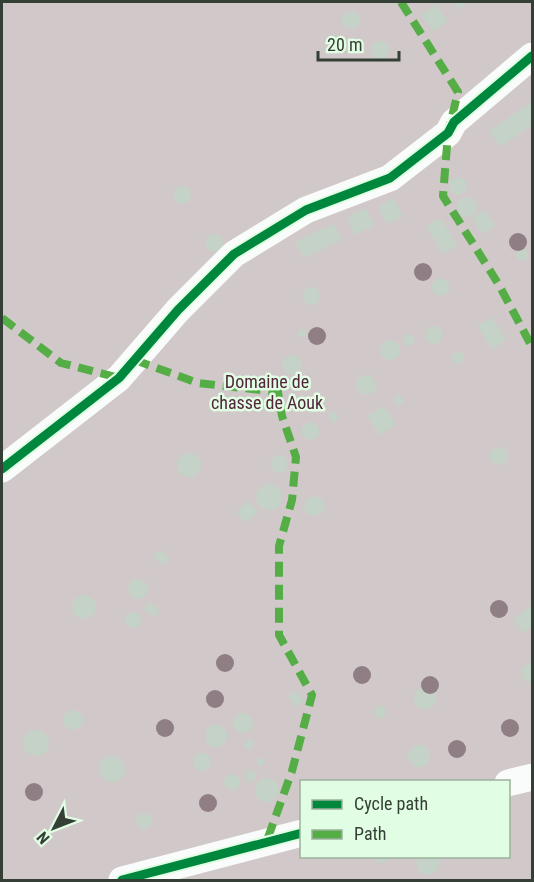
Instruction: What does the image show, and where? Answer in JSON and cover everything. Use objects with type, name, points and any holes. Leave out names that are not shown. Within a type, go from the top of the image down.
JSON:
[{"type":"street","points":[[2,469],[118,378],[178,310],[234,254],[306,210],[390,178],[448,133],[454,122],[532,56]]},
{"type":"street","points":[[510,782],[532,777]]},
{"type":"street","points":[[122,880],[300,834]]},
{"type":"green space","name":"Domaine de chasse de Aouk","points":[[2,2],[532,2],[532,880],[2,880]]},
{"type":"building","points":[[454,2],[468,2],[460,9]]},
{"type":"building","points":[[436,4],[448,21],[434,32],[421,15]]},
{"type":"building","points":[[347,11],[355,11],[360,16],[358,27],[347,29],[342,24],[342,16]]},
{"type":"building","points":[[376,41],[384,41],[389,46],[387,57],[376,59],[371,54],[371,46]]},
{"type":"building","points":[[531,102],[532,125],[500,147],[489,131]]},
{"type":"building","points":[[454,177],[462,177],[467,182],[465,193],[454,195],[449,190],[449,182]]},
{"type":"building","points":[[178,186],[186,186],[191,191],[189,202],[178,204],[173,199],[173,191]]},
{"type":"building","points":[[467,197],[474,200],[477,207],[474,214],[467,217],[460,214],[457,207],[460,200]]},
{"type":"building","points":[[393,198],[403,216],[387,224],[378,207]]},
{"type":"building","points":[[366,208],[374,226],[354,235],[347,217]]},
{"type":"building","points":[[485,210],[496,226],[482,234],[472,218]]},
{"type":"building","points":[[441,218],[457,245],[443,254],[426,226]]},
{"type":"building","points":[[334,224],[342,240],[303,258],[295,242]]},
{"type":"building","points":[[210,234],[218,234],[223,239],[221,250],[210,252],[205,247],[205,239]]},
{"type":"building","points":[[524,249],[528,255],[524,261],[520,261],[516,253]]},
{"type":"building","points":[[437,278],[445,278],[450,283],[448,294],[437,296],[432,291],[432,283]]},
{"type":"building","points":[[307,287],[315,287],[320,292],[318,303],[307,305],[302,300],[302,292]]},
{"type":"building","points":[[492,317],[506,340],[492,349],[477,326]]},
{"type":"building","points":[[430,326],[438,326],[443,331],[441,342],[430,344],[425,339],[425,331]]},
{"type":"building","points":[[299,329],[307,330],[306,337],[298,336]]},
{"type":"building","points":[[411,334],[415,340],[411,346],[407,346],[403,338]]},
{"type":"building","points":[[390,340],[397,343],[400,350],[397,357],[390,360],[383,357],[380,350],[383,343]]},
{"type":"building","points":[[460,352],[464,358],[460,364],[456,364],[452,356]]},
{"type":"building","points":[[292,355],[299,358],[302,365],[299,372],[292,375],[285,372],[282,365],[285,358]]},
{"type":"building","points":[[366,375],[373,378],[376,385],[373,392],[366,395],[359,392],[356,385],[359,378]]},
{"type":"building","points":[[399,394],[405,401],[399,406],[393,400]]},
{"type":"building","points":[[384,406],[396,425],[379,435],[367,416]]},
{"type":"building","points":[[333,411],[339,417],[334,423],[328,417]]},
{"type":"building","points":[[306,422],[314,422],[319,427],[317,438],[306,440],[301,435],[301,427]]},
{"type":"building","points":[[495,447],[503,447],[508,452],[506,463],[495,465],[490,460],[490,452]]},
{"type":"building","points":[[189,453],[197,457],[201,465],[197,473],[189,477],[181,473],[177,465],[181,457]]},
{"type":"building","points":[[275,455],[283,455],[288,460],[286,471],[275,473],[270,468],[270,460]]},
{"type":"building","points":[[269,484],[278,488],[282,497],[278,506],[269,510],[260,506],[256,497],[260,488]]},
{"type":"building","points":[[314,496],[321,499],[324,506],[321,513],[314,516],[307,513],[304,506],[307,499]]},
{"type":"building","points":[[249,501],[258,512],[245,523],[236,512]]},
{"type":"building","points":[[160,550],[169,558],[163,565],[153,557]]},
{"type":"building","points":[[138,579],[145,582],[148,589],[145,596],[138,599],[131,596],[128,589],[131,582]]},
{"type":"building","points":[[84,595],[93,598],[96,607],[93,616],[84,619],[75,616],[72,607],[75,598]]},
{"type":"building","points":[[150,602],[160,610],[154,617],[143,609]]},
{"type":"building","points":[[532,605],[532,626],[523,633],[513,619]]},
{"type":"building","points":[[133,612],[139,614],[141,620],[139,626],[133,628],[127,626],[125,620],[127,614]]},
{"type":"building","points":[[529,663],[532,664],[532,683],[525,681],[521,676],[521,669]]},
{"type":"building","points":[[425,687],[433,690],[436,698],[433,706],[425,709],[417,706],[414,698],[417,690]]},
{"type":"building","points":[[296,691],[304,701],[295,707],[288,696]]},
{"type":"building","points":[[382,706],[386,712],[382,718],[378,718],[374,710]]},
{"type":"building","points":[[73,710],[80,713],[83,720],[80,727],[73,730],[66,727],[63,720],[66,713]]},
{"type":"building","points":[[239,713],[247,713],[253,719],[253,727],[247,733],[239,733],[233,727],[233,719]]},
{"type":"building","points":[[212,725],[220,725],[227,732],[227,740],[220,747],[212,747],[205,740],[205,732]]},
{"type":"building","points":[[36,730],[45,734],[49,743],[45,752],[36,756],[27,752],[23,743],[27,734]]},
{"type":"building","points":[[248,738],[255,742],[250,750],[243,746]]},
{"type":"building","points":[[419,745],[427,748],[430,756],[427,764],[419,767],[411,764],[408,756],[411,748]]},
{"type":"building","points":[[198,753],[206,753],[211,758],[209,769],[198,771],[193,766],[193,758]]},
{"type":"building","points":[[112,756],[121,760],[125,769],[121,778],[112,782],[103,778],[99,769],[103,760]]},
{"type":"building","points":[[261,758],[265,762],[261,766],[257,762]]},
{"type":"building","points":[[251,770],[257,776],[251,782],[245,776]]},
{"type":"building","points":[[229,774],[235,774],[240,782],[238,788],[229,790],[224,785],[224,779]]},
{"type":"building","points":[[267,778],[275,782],[279,790],[275,798],[267,802],[259,798],[255,790],[259,782]]},
{"type":"building","points":[[144,813],[150,815],[152,821],[150,827],[144,829],[138,827],[136,821],[138,815]]},
{"type":"building","points":[[374,858],[391,858],[387,862],[377,862]]},
{"type":"building","points":[[418,858],[438,858],[440,863],[431,875],[419,872],[416,864]]},
{"type":"marked path","points":[[401,2],[458,92],[448,133],[443,196],[499,285],[532,347]]},
{"type":"marked path","points":[[2,318],[61,363],[119,378]]},
{"type":"marked path","points":[[135,360],[198,383],[278,392],[282,416],[296,457],[292,500],[279,546],[279,635],[312,695],[292,771],[266,843]]},
{"type":"cycle path","points":[[2,469],[119,378],[178,310],[234,254],[306,210],[390,178],[448,133],[454,122],[532,56]]},
{"type":"cycle path","points":[[122,880],[300,834]]}]
